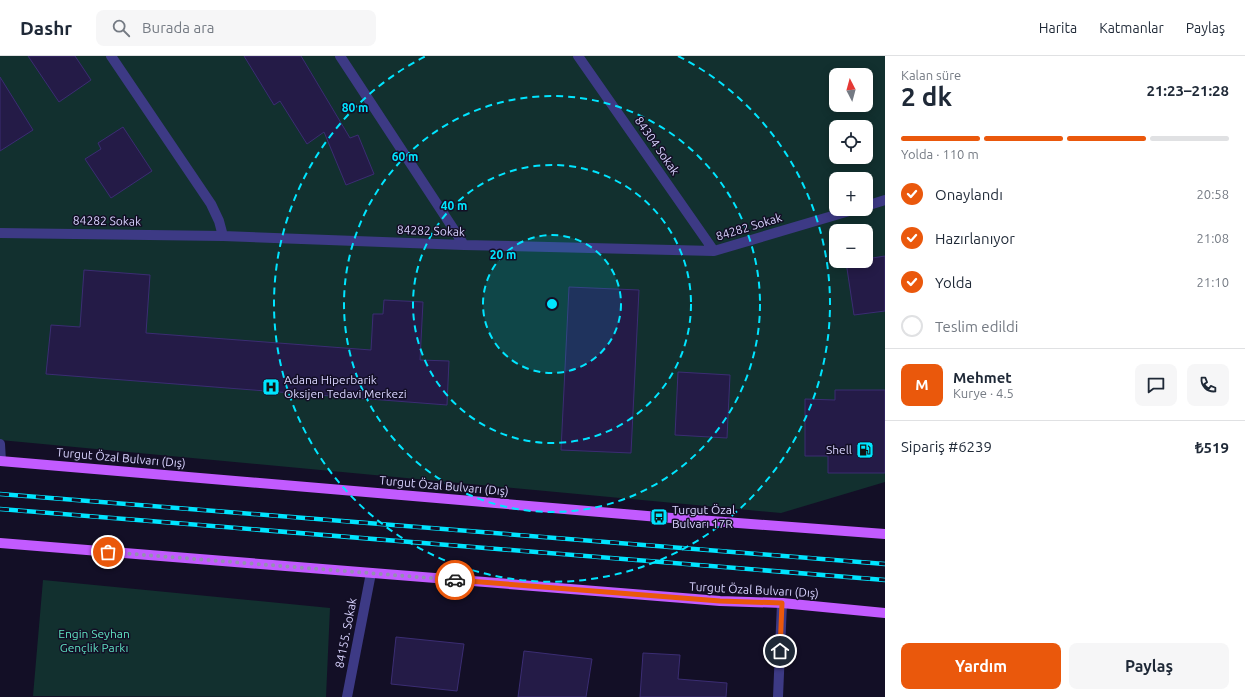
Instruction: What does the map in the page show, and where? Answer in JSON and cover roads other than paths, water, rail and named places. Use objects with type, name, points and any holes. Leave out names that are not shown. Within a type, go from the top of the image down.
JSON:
[{"type":"main road","name":"Turgut Özal Bulvarı (Dış)","points":[[0,461],[659,518],[885,534]]},
{"type":"main road","name":"Turgut Özal Bulvarı (Dış)","points":[[0,542],[720,601],[782,603],[883,612]]},
{"type":"street","points":[[111,56],[211,204],[219,221],[223,236]]},
{"type":"street","points":[[340,56],[464,245]]},
{"type":"street","name":"84304 Sokak","points":[[578,56],[714,251]]},
{"type":"street","points":[[873,204],[885,200]]},
{"type":"street","name":"84282 Sokak","points":[[0,233],[223,236],[464,245],[714,251],[832,216]]},
{"type":"street","points":[[0,444],[0,461]]},
{"type":"street","name":"84155. Sokak","points":[[347,697],[371,573]]},
{"type":"street","points":[[778,697],[782,603]]},
{"type":"railway","points":[[0,494],[885,564]]},
{"type":"railway","points":[[0,509],[885,580]]},
{"type":"place","name":"Adana Hiperbarik Oksijen Tedavi Merkezi","points":[[271,387]]},
{"type":"place","name":"Shell","points":[[865,450]]},
{"type":"place","name":"Turgut Özal Bulvarı 17R","points":[[659,517]]},
{"type":"park label","name":"Engin Seyhan Gençlik Parkı","points":[[94,641]]}]
